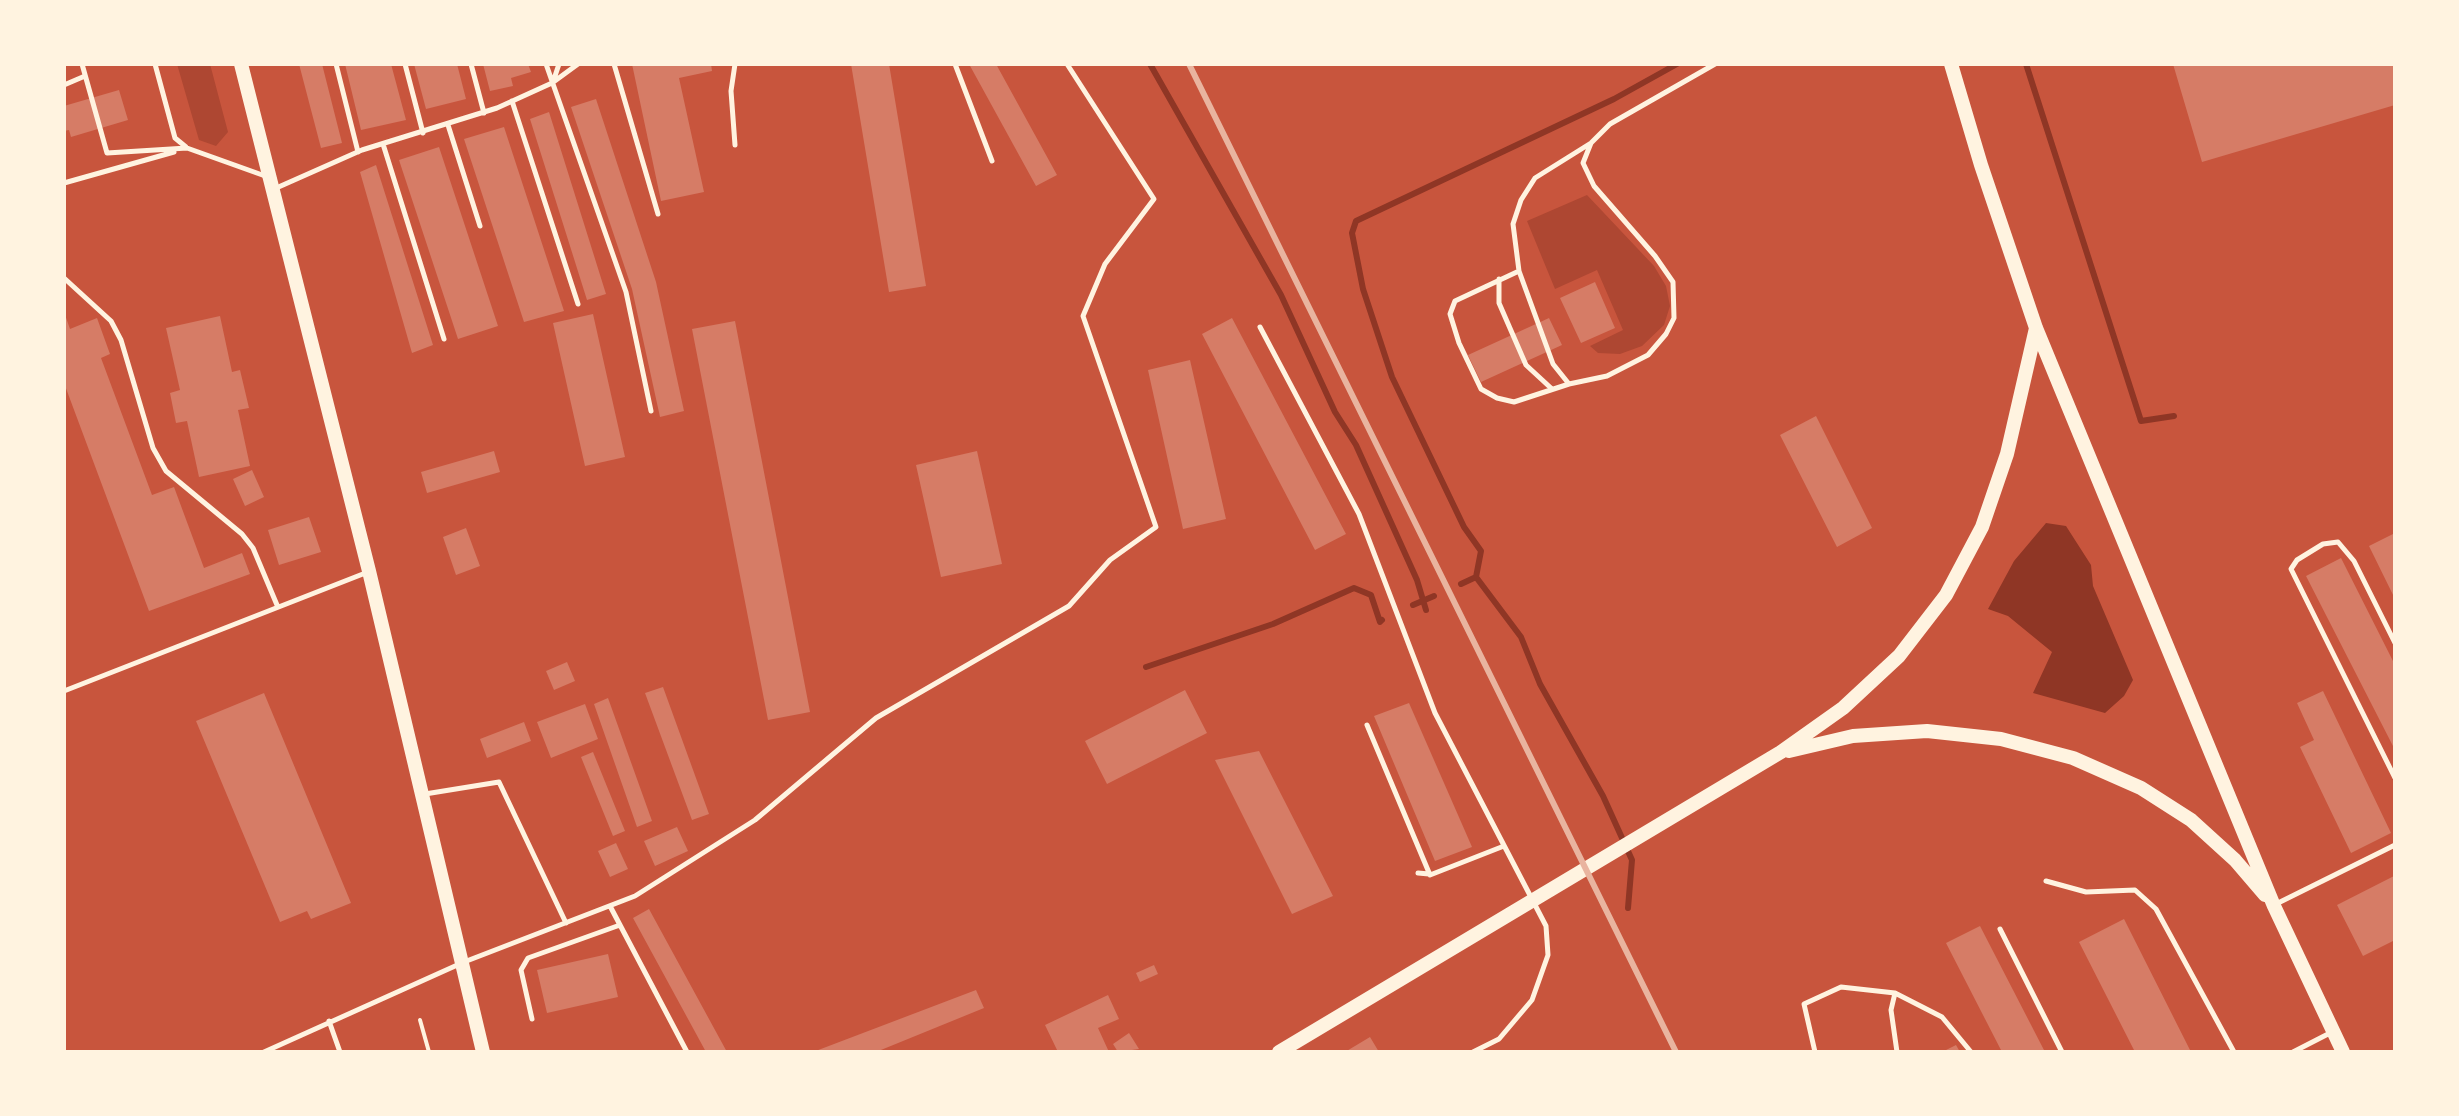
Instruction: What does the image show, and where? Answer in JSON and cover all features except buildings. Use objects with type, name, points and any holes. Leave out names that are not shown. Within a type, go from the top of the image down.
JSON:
[{"type":"main road","points":[[241,64],[369,571],[483,1052]]},
{"type":"main road","points":[[1951,64],[2036,328],[2274,906],[2343,1052]]},
{"type":"main road","points":[[1279,1052],[1781,752],[1843,708],[1888,666],[1946,595],[1982,527],[2007,454],[2036,328]]},
{"type":"main road","points":[[1781,752],[1853,736],[1927,731],[2001,739],[2073,758],[2141,788],[2191,820],[2235,860],[2274,906]]},
{"type":"lane","points":[[82,64],[107,153],[187,148]]},
{"type":"lane","points":[[155,64],[175,138],[187,148],[271,183],[484,113],[552,83],[578,64]]},
{"type":"lane","points":[[336,64],[358,152]]},
{"type":"lane","points":[[405,64],[423,133]]},
{"type":"lane","points":[[471,64],[484,113]]},
{"type":"lane","points":[[546,64],[626,292],[651,411]]},
{"type":"lane","points":[[552,83],[559,64]]},
{"type":"lane","points":[[614,64],[658,214]]},
{"type":"lane","points":[[735,64],[731,91],[735,145]]},
{"type":"lane","points":[[955,64],[992,161]]},
{"type":"lane","points":[[264,1052],[464,962],[635,896],[755,820],[876,718],[1069,606],[1110,560],[1156,527],[1083,316],[1105,264],[1154,199],[1067,64]]},
{"type":"lane","points":[[1569,384],[1553,364],[1519,271],[1513,224],[1521,200],[1535,178],[1591,143],[1610,124],[1715,64]]},
{"type":"lane","points":[[64,85],[85,76]]},
{"type":"lane","points":[[512,101],[578,304]]},
{"type":"lane","points":[[448,125],[480,226]]},
{"type":"lane","points":[[1519,271],[1455,301],[1450,314],[1459,343],[1481,389],[1497,398],[1514,402],[1569,384],[1607,376],[1648,355],[1666,334],[1674,318],[1673,282],[1594,186],[1583,163],[1591,143]]},
{"type":"lane","points":[[383,144],[444,339]]},
{"type":"lane","points":[[64,183],[187,148]]},
{"type":"lane","points":[[64,278],[111,321],[121,340],[153,448],[166,471],[242,534],[253,548],[277,605]]},
{"type":"lane","points":[[1499,279],[1499,303],[1526,365],[1552,389]]},
{"type":"lane","points":[[1260,327],[1359,514],[1435,713],[1546,926],[1548,955],[1532,1000],[1499,1039],[1473,1052]]},
{"type":"lane","points":[[2395,643],[2354,561],[2338,542],[2323,544],[2297,560],[2291,569],[2395,778]]},
{"type":"lane","points":[[64,691],[369,571]]},
{"type":"lane","points":[[1367,725],[1430,875]]},
{"type":"lane","points":[[422,795],[499,782],[566,923]]},
{"type":"lane","points":[[2274,906],[2395,845]]},
{"type":"lane","points":[[1418,873],[1430,875],[1504,846]]},
{"type":"lane","points":[[2046,881],[2086,892],[2135,890],[2156,909],[2234,1052]]},
{"type":"lane","points":[[610,906],[687,1052]]},
{"type":"lane","points":[[532,1019],[521,970],[528,958],[620,925]]},
{"type":"lane","points":[[2000,929],[2062,1052]]},
{"type":"lane","points":[[1815,1052],[1804,1004],[1841,987],[1895,993],[1942,1017],[1971,1052]]},
{"type":"lane","points":[[1895,993],[1891,1010],[1897,1052]]},
{"type":"lane","points":[[329,1021],[340,1052]]},
{"type":"lane","points":[[2293,1052],[2333,1032]]},
{"type":"path","points":[[420,1020],[429,1052]]},
{"type":"shaded area","points":[[177,64],[210,64],[228,132],[216,146],[199,140]]},
{"type":"shaded area","points":[[1587,195],[1654,266],[1666,286],[1670,306],[1664,325],[1642,346],[1620,354],[1598,353],[1590,346],[1623,330],[1597,270],[1555,289],[1527,221]]},
{"type":"shaded area","points":[[2046,523],[2066,526],[2091,565],[2093,586],[2133,680],[2124,696],[2105,713],[2033,693],[2052,652],[2008,616],[1988,609],[2014,561]]},
{"type":"waterway","points":[[1150,64],[1281,295],[1335,412],[1356,445],[1417,580],[1426,610]]},
{"type":"waterway","points":[[1628,908],[1632,860],[1603,796],[1540,684],[1521,637],[1476,577],[1481,551],[1464,527],[1392,377],[1363,289],[1352,233],[1356,221],[1614,99],[1677,64]]},
{"type":"waterway","points":[[2026,64],[2141,421],[2174,416]]},
{"type":"waterway","points":[[1461,584],[1476,577]]},
{"type":"waterway","points":[[1146,667],[1273,624],[1354,588],[1371,595],[1380,622],[1382,620]]},
{"type":"waterway","points":[[1413,605],[1434,596]]},
{"type":"railway","points":[[1189,64],[1676,1052]]}]
